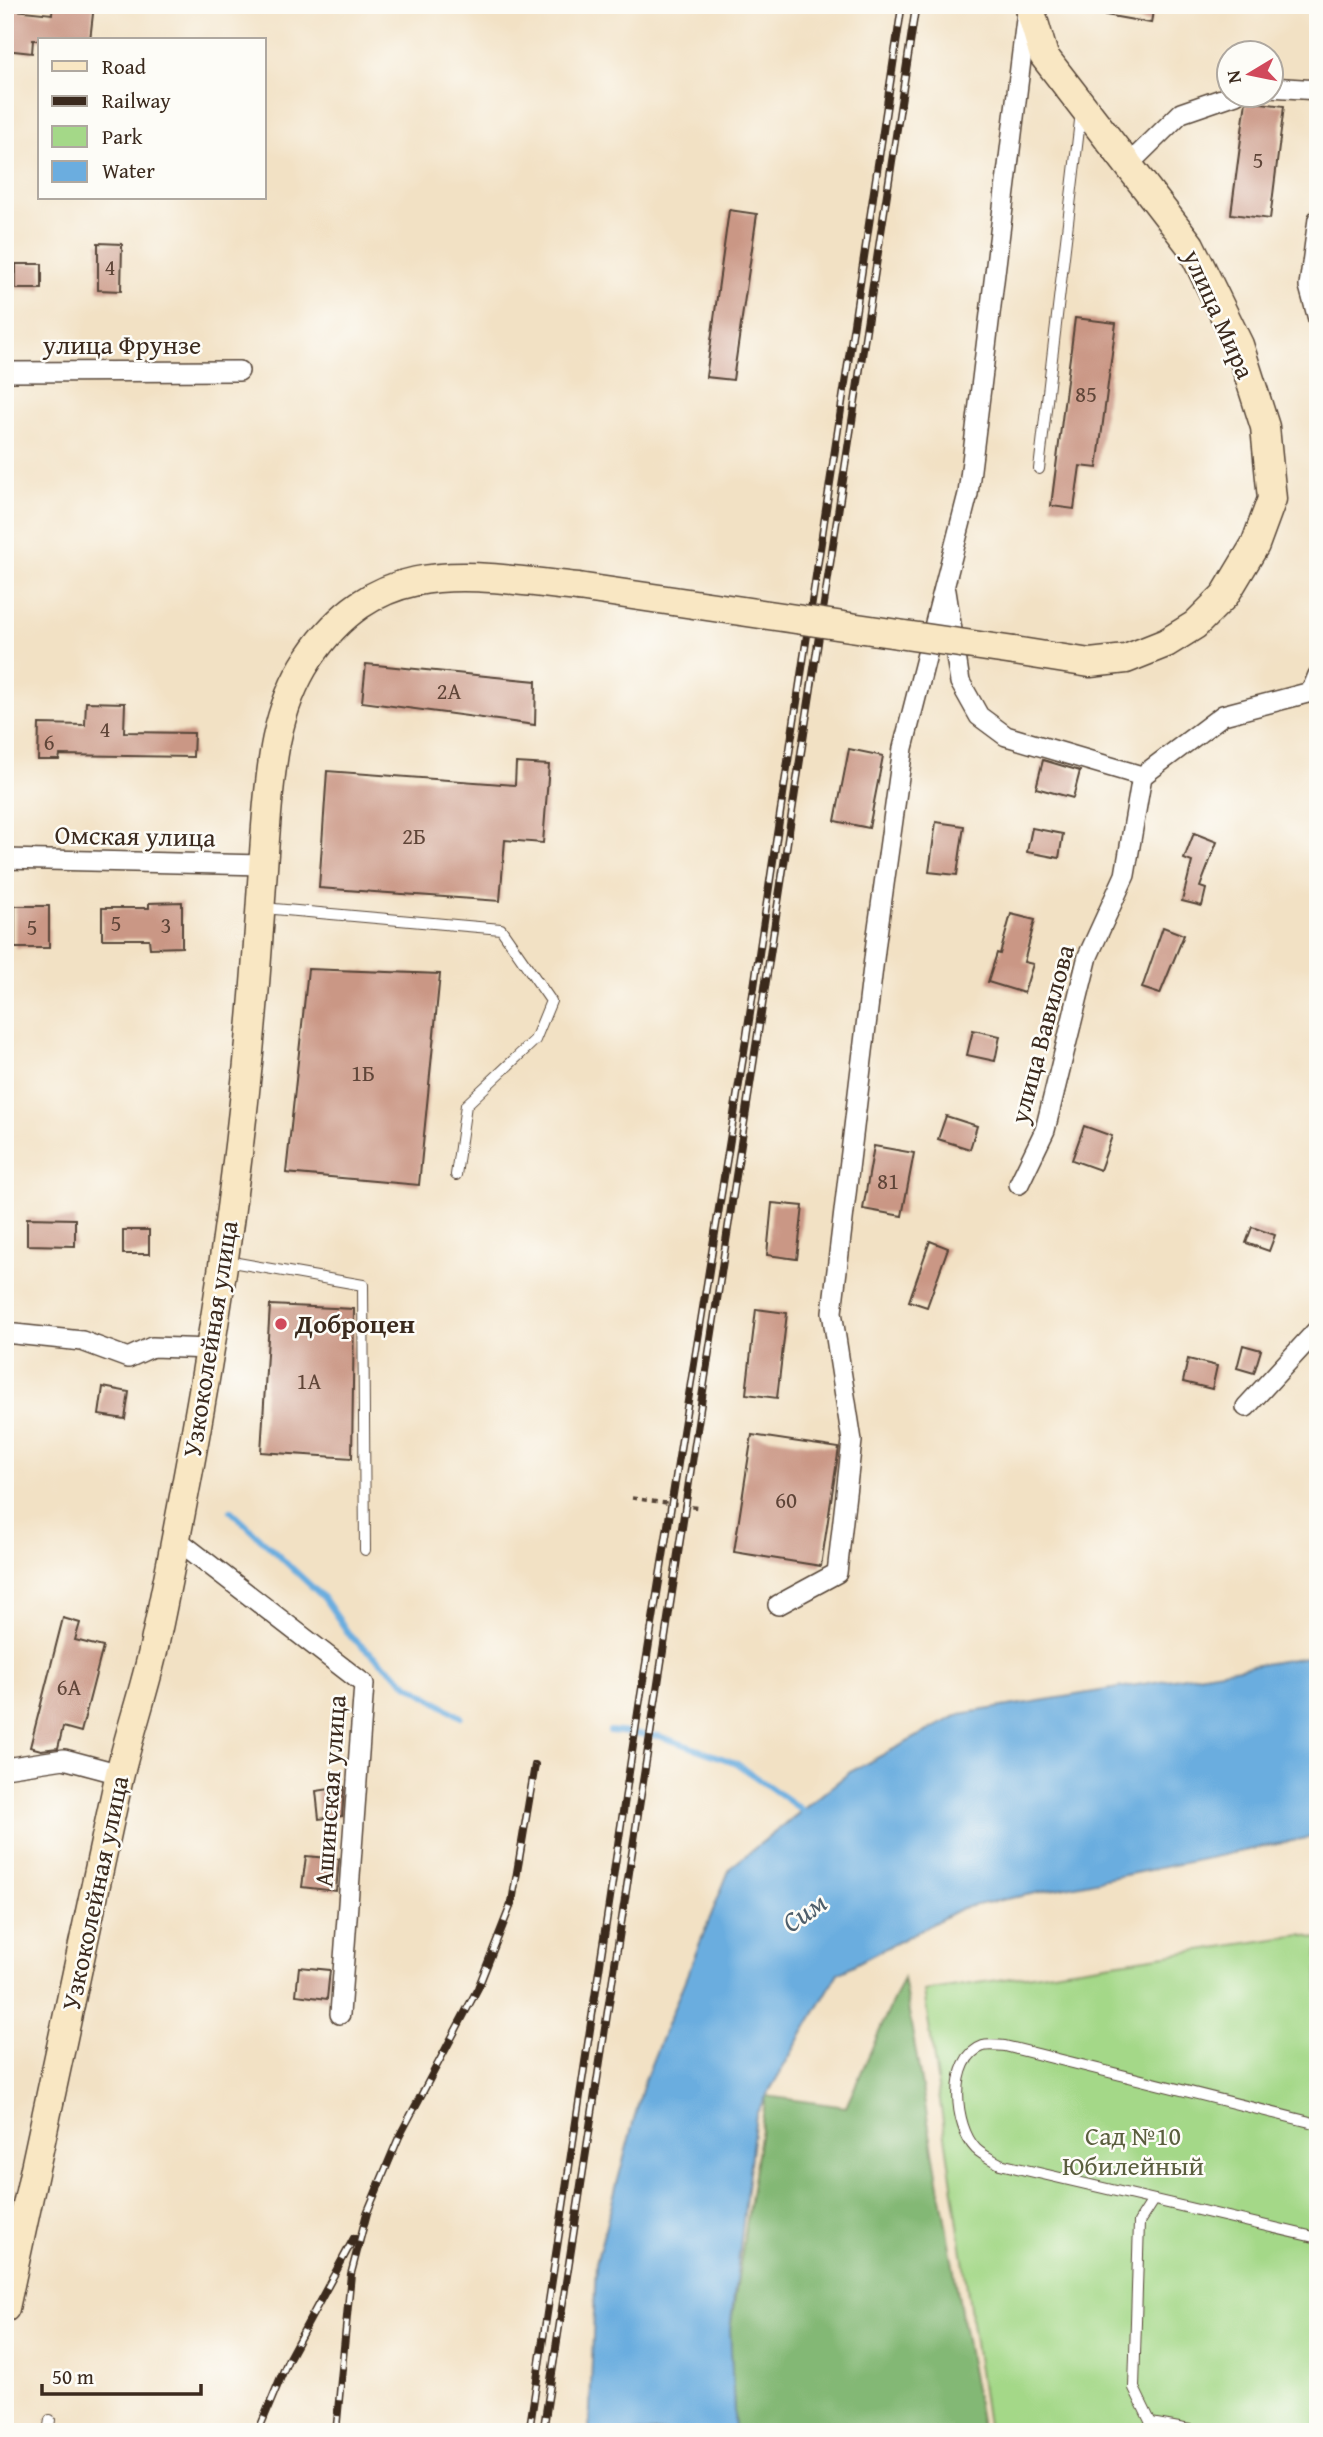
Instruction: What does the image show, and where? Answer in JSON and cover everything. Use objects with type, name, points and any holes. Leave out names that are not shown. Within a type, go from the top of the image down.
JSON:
[{"type":"street","name":"улица Мира","points":[[578,587],[1090,663],[1126,659],[1166,643],[1195,625],[1225,595],[1255,545],[1272,499],[1265,427],[1239,345],[1190,245],[1044,56],[1028,5]]},
{"type":"street","points":[[778,1605],[837,1573],[852,1441],[832,1312],[876,942],[903,748],[968,494],[1028,5]]},
{"type":"street","points":[[1284,88],[1318,90]]},
{"type":"street","points":[[1129,164],[1181,113],[1214,102]]},
{"type":"street","points":[[1318,219],[1309,286],[1318,319]]},
{"type":"street","name":"улица Фрунзе","points":[[5,372],[239,371]]},
{"type":"street","name":"Узкоколейная улица","points":[[5,2308],[120,1774],[153,1652],[212,1349],[226,1261],[253,1008],[271,758],[289,689],[329,631],[374,594],[432,576],[492,577],[578,587]]},
{"type":"street","points":[[945,583],[960,682],[979,716],[1006,736],[1142,776],[1223,715],[1315,687]]},
{"type":"street","name":"улица Вавилова","points":[[1019,1184],[1045,1130],[1088,956],[1125,875],[1142,776]]},
{"type":"street","name":"Омская улица","points":[[5,859],[263,865]]},
{"type":"street","points":[[1246,1407],[1318,1329]]},
{"type":"street","points":[[5,1333],[82,1341],[128,1357],[152,1347],[212,1349]]},
{"type":"street","name":"Ашинская улица","points":[[175,1538],[364,1684],[341,2014]]},
{"type":"street","points":[[5,1768],[64,1759],[120,1774]]},
{"type":"lane","points":[[1039,469],[1082,107]]},
{"type":"lane","points":[[259,908],[501,929],[551,1001],[535,1040],[467,1105],[456,1175]]},
{"type":"lane","points":[[226,1261],[363,1285],[365,1550]]},
{"type":"lane","points":[[1318,2124],[1005,2046],[984,2045],[967,2057],[960,2077],[960,2108],[965,2131],[977,2150],[1000,2164],[1318,2238]]},
{"type":"lane","points":[[1153,2200],[1139,2222],[1135,2388],[1149,2427],[1201,2432]]},
{"type":"lane","points":[[47,2432],[50,2420]]},
{"type":"path","points":[[632,1498],[700,1508]]},
{"type":"green space","name":"Сад №10 Юбилейный","points":[[1301,1935],[1318,1939],[1318,2432],[988,2432],[924,1991]]},
{"type":"green space","points":[[903,1978],[982,2432],[735,2432],[730,2330],[766,2096],[846,2107]]},
{"type":"water","name":"Сим","points":[[1318,1655],[1317,1836],[962,1908],[838,1973],[756,2114],[730,2330],[735,2432],[589,2432],[596,2263],[644,2082],[730,1868],[850,1772],[960,1714]]},
{"type":"building","points":[[53,5],[94,5],[90,38],[38,38],[33,40],[32,53],[5,50],[5,9],[52,14]]},
{"type":"building","points":[[1101,5],[1154,5],[1151,23],[1100,14]]},
{"type":"building","points":[[1245,108],[1284,108],[1270,219],[1231,214]]},
{"type":"building","points":[[729,210],[757,214],[733,380],[706,377]]},
{"type":"building","points":[[98,243],[122,244],[121,291],[98,290]]},
{"type":"building","points":[[16,264],[42,264],[42,289],[16,289]]},
{"type":"building","points":[[1075,318],[1116,323],[1097,468],[1080,466],[1074,509],[1051,506]]},
{"type":"building","points":[[366,664],[536,681],[535,725],[362,702]]},
{"type":"building","points":[[86,702],[125,703],[124,732],[194,733],[193,757],[60,755],[59,760],[38,760],[39,724],[85,725]]},
{"type":"building","points":[[849,749],[883,756],[869,828],[835,821]]},
{"type":"building","points":[[1043,760],[1080,771],[1073,798],[1036,788]]},
{"type":"building","points":[[516,763],[549,765],[543,843],[505,840],[500,901],[319,888],[327,771],[515,785]]},
{"type":"building","points":[[936,822],[964,826],[957,875],[929,872]]},
{"type":"building","points":[[1032,828],[1063,834],[1059,858],[1027,852]]},
{"type":"building","points":[[1194,833],[1217,842],[1200,887],[1206,889],[1202,906],[1182,901],[1192,862],[1184,859]]},
{"type":"building","points":[[182,902],[182,947],[150,948],[149,939],[102,939],[102,908],[149,908],[149,903]]},
{"type":"building","points":[[15,906],[49,906],[49,948],[15,948]]},
{"type":"building","points":[[1011,914],[1035,920],[1024,962],[1033,964],[1024,993],[988,982],[997,953],[1000,954]]},
{"type":"building","points":[[1163,927],[1184,935],[1160,994],[1142,988]]},
{"type":"building","points":[[308,969],[440,974],[419,1185],[286,1173]]},
{"type":"building","points":[[973,1030],[1000,1036],[995,1061],[967,1055]]},
{"type":"building","points":[[946,1116],[977,1126],[970,1149],[938,1139]]},
{"type":"building","points":[[1084,1126],[1112,1136],[1100,1170],[1072,1160]]},
{"type":"building","points":[[874,1146],[914,1153],[902,1216],[863,1209]]},
{"type":"building","points":[[772,1203],[803,1206],[797,1259],[767,1255]]},
{"type":"building","points":[[27,1218],[75,1219],[75,1246],[27,1245]]},
{"type":"building","points":[[1252,1227],[1275,1235],[1269,1251],[1246,1243]]},
{"type":"building","points":[[123,1230],[149,1230],[149,1254],[123,1254]]},
{"type":"building","points":[[930,1241],[948,1248],[927,1307],[909,1301]]},
{"type":"building","points":[[270,1305],[354,1309],[352,1458],[261,1452]]},
{"type":"building","points":[[756,1309],[787,1313],[777,1398],[746,1394]]},
{"type":"building","points":[[1243,1345],[1261,1350],[1254,1373],[1237,1368]]},
{"type":"building","points":[[1188,1359],[1217,1366],[1212,1389],[1183,1382]]},
{"type":"building","points":[[103,1387],[129,1392],[125,1419],[99,1415]]},
{"type":"building","points":[[752,1435],[839,1448],[821,1566],[734,1552]]},
{"type":"building","points":[[63,1618],[80,1623],[75,1640],[103,1647],[81,1732],[63,1727],[58,1748],[41,1750],[30,1747]]},
{"type":"building","points":[[344,1787],[342,1816],[319,1819],[316,1791]]},
{"type":"building","points":[[306,1856],[339,1859],[336,1891],[302,1887]]},
{"type":"building","points":[[299,1967],[330,1970],[327,1999],[296,1995]]},
{"type":"waterway","points":[[231,1511],[324,1598],[351,1637],[409,1685],[461,1717]]},
{"type":"waterway","points":[[610,1731],[659,1736],[736,1763],[802,1810],[804,1817]]},
{"type":"railway","points":[[529,2432],[639,1706],[746,1040],[902,5]]},
{"type":"railway","points":[[543,2432],[916,5]]},
{"type":"railway","points":[[336,2432],[351,2274],[367,2213],[399,2137],[478,1988],[512,1902],[535,1765]]},
{"type":"railway","points":[[258,2432],[288,2360],[354,2238]]},
{"type":"place","name":"Доброцен","points":[[281,1324]]}]
